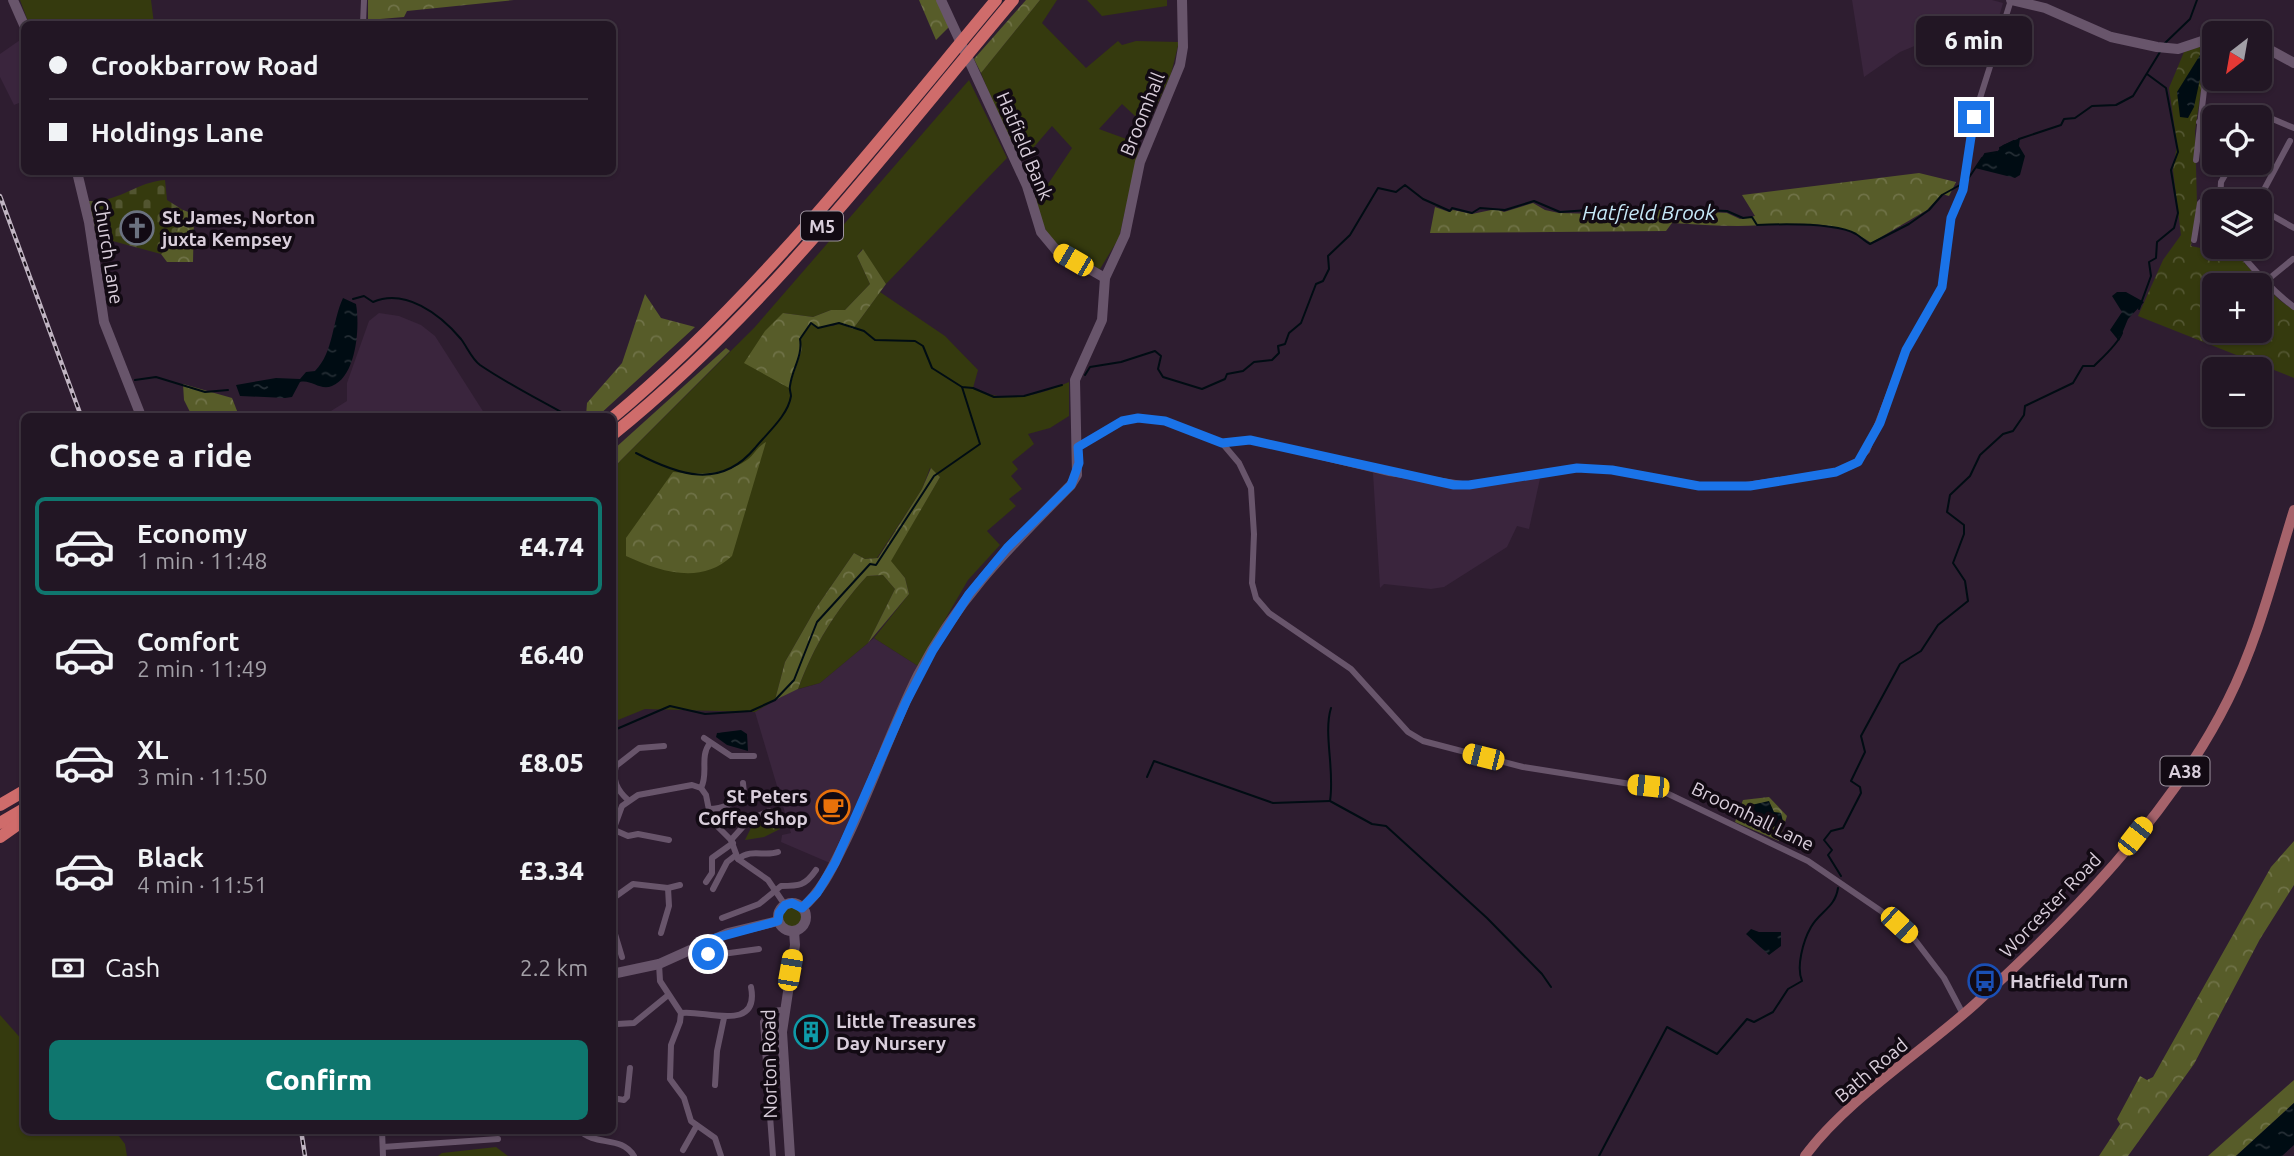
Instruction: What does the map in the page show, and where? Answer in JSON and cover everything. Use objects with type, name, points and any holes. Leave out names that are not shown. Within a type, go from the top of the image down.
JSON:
[{"type":"highway","name":"M5","points":[[616,414],[733,307],[808,224],[996,0]]},
{"type":"highway","name":"M5","points":[[616,432],[648,406],[741,316],[812,237],[1013,0]]},
{"type":"highway","points":[[0,796],[21,785]]},
{"type":"highway","points":[[0,805],[21,793]]},
{"type":"highway","points":[[0,823],[21,810]]},
{"type":"highway","points":[[0,837],[21,822]]},
{"type":"main road","name":"Worcester Road","points":[[1963,1014],[2085,898],[2189,765],[2214,727],[2244,664],[2294,510]]},
{"type":"main road","name":"Bath Road","points":[[1805,1156],[1827,1130],[1963,1014]]},
{"type":"street","points":[[13,0],[22,21]]},
{"type":"street","points":[[363,21],[364,0]]},
{"type":"street","name":"Hatfield Bank","points":[[941,0],[1027,186],[1046,240],[1056,250],[1105,278]]},
{"type":"street","name":"Broomhall","points":[[1105,278],[1125,235],[1143,153],[1180,65],[1183,47],[1182,0]]},
{"type":"street","points":[[1222,443],[1250,440],[1389,473],[1469,485],[1577,468],[1612,470],[1699,486],[1750,486],[1836,472],[1852,466],[1867,450],[1906,350],[1938,297],[1945,273],[1951,218],[1963,190],[1974,117],[2011,0],[2045,8],[2111,37],[2157,47],[2178,49],[2202,41]]},
{"type":"street","points":[[2272,51],[2294,64]]},
{"type":"street","points":[[2196,160],[2203,91]]},
{"type":"street","points":[[2272,119],[2294,128]]},
{"type":"street","points":[[2264,189],[2290,142]]},
{"type":"street","points":[[2276,145],[2286,149]]},
{"type":"street","name":"Church Lane","points":[[79,175],[89,222],[104,322],[140,413]]},
{"type":"street","points":[[2194,240],[2202,202]]},
{"type":"street","points":[[2272,215],[2294,228]]},
{"type":"street","points":[[2245,259],[2257,273]]},
{"type":"street","points":[[2272,276],[2293,259]]},
{"type":"street","points":[[802,908],[817,893],[835,863],[923,667],[969,594],[1071,485],[1079,463],[1075,380],[1102,320],[1105,278]]},
{"type":"street","points":[[2272,288],[2294,307]]},
{"type":"street","name":"Broomhall Lane","points":[[1078,447],[1114,425],[1138,418],[1165,421],[1222,443],[1244,470],[1251,488],[1254,534],[1252,583],[1256,598],[1269,613],[1351,669],[1408,732],[1423,741],[1523,767],[1656,788],[1808,860],[1881,911],[1915,940],[1944,978],[1963,1014]]},
{"type":"street","points":[[701,788],[706,773],[704,752],[707,741],[731,756],[754,756]]},
{"type":"street","points":[[653,746],[653,755]]},
{"type":"street","points":[[616,770],[617,766],[633,752],[663,746]]},
{"type":"street","points":[[709,809],[729,804],[743,795],[743,783]]},
{"type":"street","points":[[616,784],[628,800]]},
{"type":"street","points":[[616,821],[622,806],[628,800],[662,795],[692,785],[701,788],[706,795],[711,820],[732,841],[737,857],[775,889],[785,905]]},
{"type":"street","points":[[724,796],[729,804]]},
{"type":"street","points":[[706,882],[712,873],[712,858],[732,841],[749,820],[769,811]]},
{"type":"street","points":[[616,830],[628,836],[638,834],[669,840]]},
{"type":"street","points":[[713,889],[727,862],[759,851],[770,855],[778,852]]},
{"type":"street","points":[[722,918],[759,904],[775,889],[805,884],[816,870]]},
{"type":"street","points":[[616,892],[633,884],[668,888],[680,886]]},
{"type":"street","points":[[665,929],[669,906],[668,888]]},
{"type":"street","points":[[792,903],[802,908],[804,923],[794,931],[785,929],[778,921],[779,913],[785,905],[792,903]]},
{"type":"street","points":[[616,973],[659,964],[735,930],[778,921]]},
{"type":"street","name":"Norton Road","points":[[790,1156],[783,1010],[794,950],[794,931]]},
{"type":"street","points":[[616,933],[623,948],[622,957]]},
{"type":"street","points":[[704,944],[708,954],[715,955],[759,949]]},
{"type":"street","points":[[659,964],[660,981],[667,996],[676,1002],[681,1013],[671,1045],[668,1070],[696,1127],[715,1138],[722,1156]]},
{"type":"street","points":[[681,1013],[694,1012],[724,1018],[743,1013],[750,1005],[751,988]]},
{"type":"street","points":[[617,1024],[627,1029],[667,996]]},
{"type":"street","points":[[773,1156],[763,1022],[768,1011],[783,1010]]},
{"type":"street","points":[[715,1085],[717,1051],[724,1018]]},
{"type":"street","points":[[616,1099],[624,1100],[627,1097],[630,1068]]},
{"type":"street","points":[[676,1140],[684,1147],[696,1127]]},
{"type":"street","points":[[382,1134],[383,1156]]},
{"type":"street","points":[[585,1134],[593,1140],[614,1142],[629,1148],[635,1156]]},
{"type":"street","points":[[383,1147],[498,1139]]},
{"type":"street","points":[[629,1148],[636,1141]]},
{"type":"shaded area","points":[[1852,0],[1992,0],[2003,3],[1989,52],[1934,38],[1900,52],[1864,77]]},
{"type":"shaded area","points":[[21,39],[21,102],[14,105],[0,77],[0,54]]},
{"type":"shaded area","points":[[379,313],[399,316],[421,325],[435,336],[484,413],[328,413],[347,401],[347,383],[369,321]]},
{"type":"shaded area","points":[[1373,473],[1464,489],[1541,474],[1529,529],[1517,526],[1507,547],[1444,587],[1431,589],[1384,584],[1380,588]]},
{"type":"shaded area","points":[[874,638],[918,666],[830,863],[781,842],[782,835],[791,833],[755,712],[789,692],[820,683]]},
{"type":"green space","points":[[20,0],[151,0],[154,21],[28,21]]},
{"type":"green space","points":[[368,0],[514,0],[407,11],[404,17],[368,20]]},
{"type":"green space","points":[[919,0],[937,0],[949,27],[936,40]]},
{"type":"green space","points":[[1026,0],[1040,0],[981,73],[974,59]]},
{"type":"green space","points":[[1040,0],[1057,0],[1042,23],[1086,68],[1118,41],[1122,45],[1136,41],[1179,42],[1171,74],[1147,127],[1122,104],[1099,129],[1140,144],[1119,238],[1100,269],[1070,255],[1051,238],[1030,186],[1033,180],[1046,187],[1072,148],[1052,126],[1028,154],[1010,145],[981,73]]},
{"type":"green space","points":[[1087,0],[1167,0],[1167,6],[1102,16]]},
{"type":"green space","points":[[2202,46],[2202,84],[2195,131],[2197,204],[2191,246],[2202,248],[2202,259],[2240,259],[2253,273],[2202,273],[2202,341],[2138,316],[2163,260],[2181,235],[2173,170],[2177,144],[2169,88],[2184,52]]},
{"type":"green space","points":[[969,80],[1007,158],[886,284],[862,249],[857,256],[870,284],[845,310],[831,310],[813,317],[783,313],[792,374],[802,349],[800,339],[811,323],[833,326],[839,323],[853,329],[880,292],[945,336],[978,370],[973,388],[998,396],[1021,397],[1069,382],[1069,416],[1050,428],[1028,434],[1034,444],[1012,462],[1018,469],[1011,476],[1022,489],[1009,499],[1016,506],[987,531],[1000,545],[968,580],[918,666],[874,638],[909,594],[905,578],[890,561],[940,477],[930,468],[922,489],[877,558],[865,559],[854,553],[816,608],[785,662],[775,700],[755,712],[645,709],[616,721],[616,465],[754,328]]},
{"type":"green space","points":[[1919,173],[1956,182],[1949,196],[1942,194],[1927,210],[1871,243],[1840,229],[1807,224],[1738,226],[1672,223],[1666,231],[1430,233],[1435,207],[1449,212],[1453,210],[1472,214],[1496,209],[1504,212],[1533,203],[1545,210],[1559,213],[1636,215],[1662,209],[1727,213],[1740,219],[1755,216],[1742,195]]},
{"type":"green space","points":[[165,180],[167,200],[183,210],[174,238],[161,254],[94,236],[89,201],[109,199],[145,184]]},
{"type":"green space","points":[[183,210],[194,214],[193,262],[167,262],[161,254],[174,238]]},
{"type":"green space","points":[[863,249],[886,284],[853,329],[840,323],[818,328],[811,324],[800,339],[802,349],[789,388],[744,363],[765,331],[783,313],[813,317],[831,310],[845,310],[870,284],[857,256]]},
{"type":"green space","points":[[2272,293],[2294,310],[2294,378],[2272,369],[2272,357],[2241,357],[2206,343],[2272,343]]},
{"type":"green space","points":[[645,294],[661,318],[695,327],[601,413],[586,413],[587,403],[622,363]]},
{"type":"green space","points":[[726,348],[730,351],[616,465],[616,447]]},
{"type":"green space","points":[[183,384],[232,398],[238,413],[190,413],[184,400]]},
{"type":"green space","points":[[766,442],[732,556],[707,570],[680,573],[653,567],[626,556],[626,538],[673,472],[702,473],[729,469],[747,460]]},
{"type":"green space","points":[[931,468],[940,477],[891,561],[905,578],[909,594],[868,643],[895,589],[883,575],[867,576],[827,629],[798,689],[775,700],[785,662],[816,608],[854,553],[865,559],[878,558],[922,489]]},
{"type":"green space","points":[[883,575],[895,589],[868,643],[820,683],[798,689],[818,643],[845,602],[867,576]]},
{"type":"green space","points":[[1769,797],[1787,816],[1779,841],[1735,822],[1743,800]]},
{"type":"green space","points":[[774,816],[780,829],[764,837],[745,840],[751,828]]},
{"type":"green space","points":[[2294,841],[2294,885],[2260,939],[2194,1064],[2128,1156],[2099,1156],[2120,1124],[2117,1119],[2140,1076],[2147,1080],[2153,1077],[2271,867]]},
{"type":"green space","points":[[792,907],[799,910],[802,917],[799,924],[792,927],[785,924],[782,917],[785,910]]},
{"type":"green space","points":[[0,1015],[21,1039],[21,1134],[117,1134],[125,1144],[127,1156],[0,1156]]},
{"type":"green space","points":[[2294,1080],[2294,1103],[2236,1156],[2208,1156]]},
{"type":"green space","points":[[496,1147],[508,1156],[438,1156],[442,1153]]},
{"type":"water","points":[[2202,52],[2202,70],[2194,107],[2188,118],[2180,117],[2177,92]]},
{"type":"water","points":[[2020,138],[2019,146],[2025,156],[2020,175],[2015,178],[1975,168],[1984,154],[1996,153],[2003,145]]},
{"type":"water","points":[[2117,292],[2126,292],[2144,302],[2128,319],[2119,341],[2110,330],[2122,312],[2112,296]]},
{"type":"water","points":[[343,298],[356,304],[357,337],[352,361],[340,381],[328,387],[300,382],[292,397],[240,396],[236,385],[276,378],[300,379],[306,372],[315,371],[326,355]]},
{"type":"water","points":[[741,730],[747,734],[748,751],[727,745],[716,737],[717,733]]},
{"type":"water","points":[[1769,801],[1774,812],[1781,813],[1783,822],[1768,830],[1748,825],[1745,821],[1751,805]]},
{"type":"water","points":[[1751,929],[1759,932],[1781,932],[1781,946],[1769,955],[1746,934]]},
{"type":"water","points":[[2294,1103],[2294,1145],[2282,1156],[2236,1156]]},
{"type":"waterway","name":"Hatfield Brook","points":[[2164,44],[2190,19],[2197,0]]},
{"type":"waterway","name":"Hatfield Brook","points":[[2019,139],[2061,125],[2064,119],[2075,118],[2092,106],[2116,105],[2133,96],[2160,52]]},
{"type":"waterway","points":[[2139,309],[2151,276],[2149,262],[2156,258],[2157,242],[2174,228],[2178,213],[2171,170],[2178,152],[2166,88],[2147,74]]},
{"type":"waterway","name":"Hatfield Brook","points":[[2000,148],[2014,141]]},
{"type":"waterway","name":"Hatfield Brook","points":[[1985,154],[1997,152]]},
{"type":"waterway","name":"Hatfield Brook","points":[[1968,179],[1982,158]]},
{"type":"waterway","name":"Hatfield Brook","points":[[1085,375],[1090,367],[1121,362],[1155,351],[1161,356],[1158,369],[1163,377],[1202,389],[1225,379],[1227,374],[1243,371],[1254,362],[1272,360],[1279,353],[1278,346],[1285,344],[1289,333],[1301,323],[1316,284],[1323,281],[1329,269],[1328,256],[1350,235],[1378,188],[1396,192],[1405,185],[1423,199],[1450,211],[1452,208],[1472,213],[1480,208],[1505,210],[1534,201],[1560,212],[1589,210],[1626,214],[1646,213],[1658,208],[1727,211],[1743,218],[1752,217],[1757,225],[1808,225],[1847,230],[1870,244],[1909,224],[1929,210],[1942,195],[1960,185]]},
{"type":"waterway","name":"Hatfield Brook","points":[[353,299],[364,296],[373,302],[397,298],[421,306],[453,330],[480,365],[564,413]]},
{"type":"waterway","name":"Hatfield Brook","points":[[636,453],[667,467],[698,474],[728,470],[742,461],[786,411],[791,396],[791,380],[800,351],[800,339],[811,323],[818,328],[839,323],[864,331],[875,340],[915,341],[923,346],[932,368],[962,387],[973,388],[994,397],[1024,396],[1062,385]]},
{"type":"waterway","points":[[1841,876],[1828,855],[1832,850],[1824,840],[1831,831],[1843,828],[1861,793],[1860,787],[1851,781],[1865,752],[1861,736],[1900,664],[1921,651],[1938,625],[1968,601],[1965,581],[1953,563],[1964,534],[1964,525],[1947,512],[1950,495],[1970,476],[1980,455],[2003,434],[2013,431],[2024,415],[2025,406],[2073,383],[2083,366],[2094,366],[2114,346],[2122,333]]},
{"type":"waterway","points":[[135,380],[156,377],[205,392],[228,390]]},
{"type":"waterway","points":[[616,729],[670,706],[705,714],[751,711],[775,700],[794,680],[817,622],[870,564],[876,565],[934,476],[980,444],[962,387]]},
{"type":"waterway","points":[[1331,708],[1328,729],[1330,801],[1372,824],[1386,826],[1487,918],[1542,974],[1551,987]]},
{"type":"waterway","points":[[1147,777],[1154,761],[1273,803],[1330,801]]},
{"type":"waterway","points":[[1599,1156],[1667,1027],[1717,1054],[1747,1019],[1754,1022],[1773,1012],[1788,989],[1802,981],[1800,961],[1805,939],[1811,927],[1831,905],[1838,888]]},
{"type":"railway","points":[[0,196],[80,413]]},
{"type":"railway","points":[[302,1134],[305,1156]]},
{"type":"place","name":"St James, Norton juxta Kempsey","points":[[137,228]]},
{"type":"place","name":"St Peters Coffee Shop","points":[[833,807]]},
{"type":"place","name":"Hatfield Turn","points":[[1985,981]]},
{"type":"place","name":"Little Treasures Day Nursery","points":[[811,1032]]},
{"type":"route","points":[[708,954],[704,944],[712,939],[735,930],[778,921],[779,913],[785,905],[792,903],[802,908],[817,893],[835,863],[869,792],[918,676],[958,611],[1007,548],[1071,485],[1077,475],[1078,447],[1122,421],[1152,418],[1222,443],[1250,440],[1389,473],[1454,485],[1507,480],[1555,470],[1588,468],[1699,486],[1750,486],[1836,472],[1852,466],[1867,450],[1880,423],[1906,350],[1942,287],[1952,209],[1963,190],[1974,117]]}]
